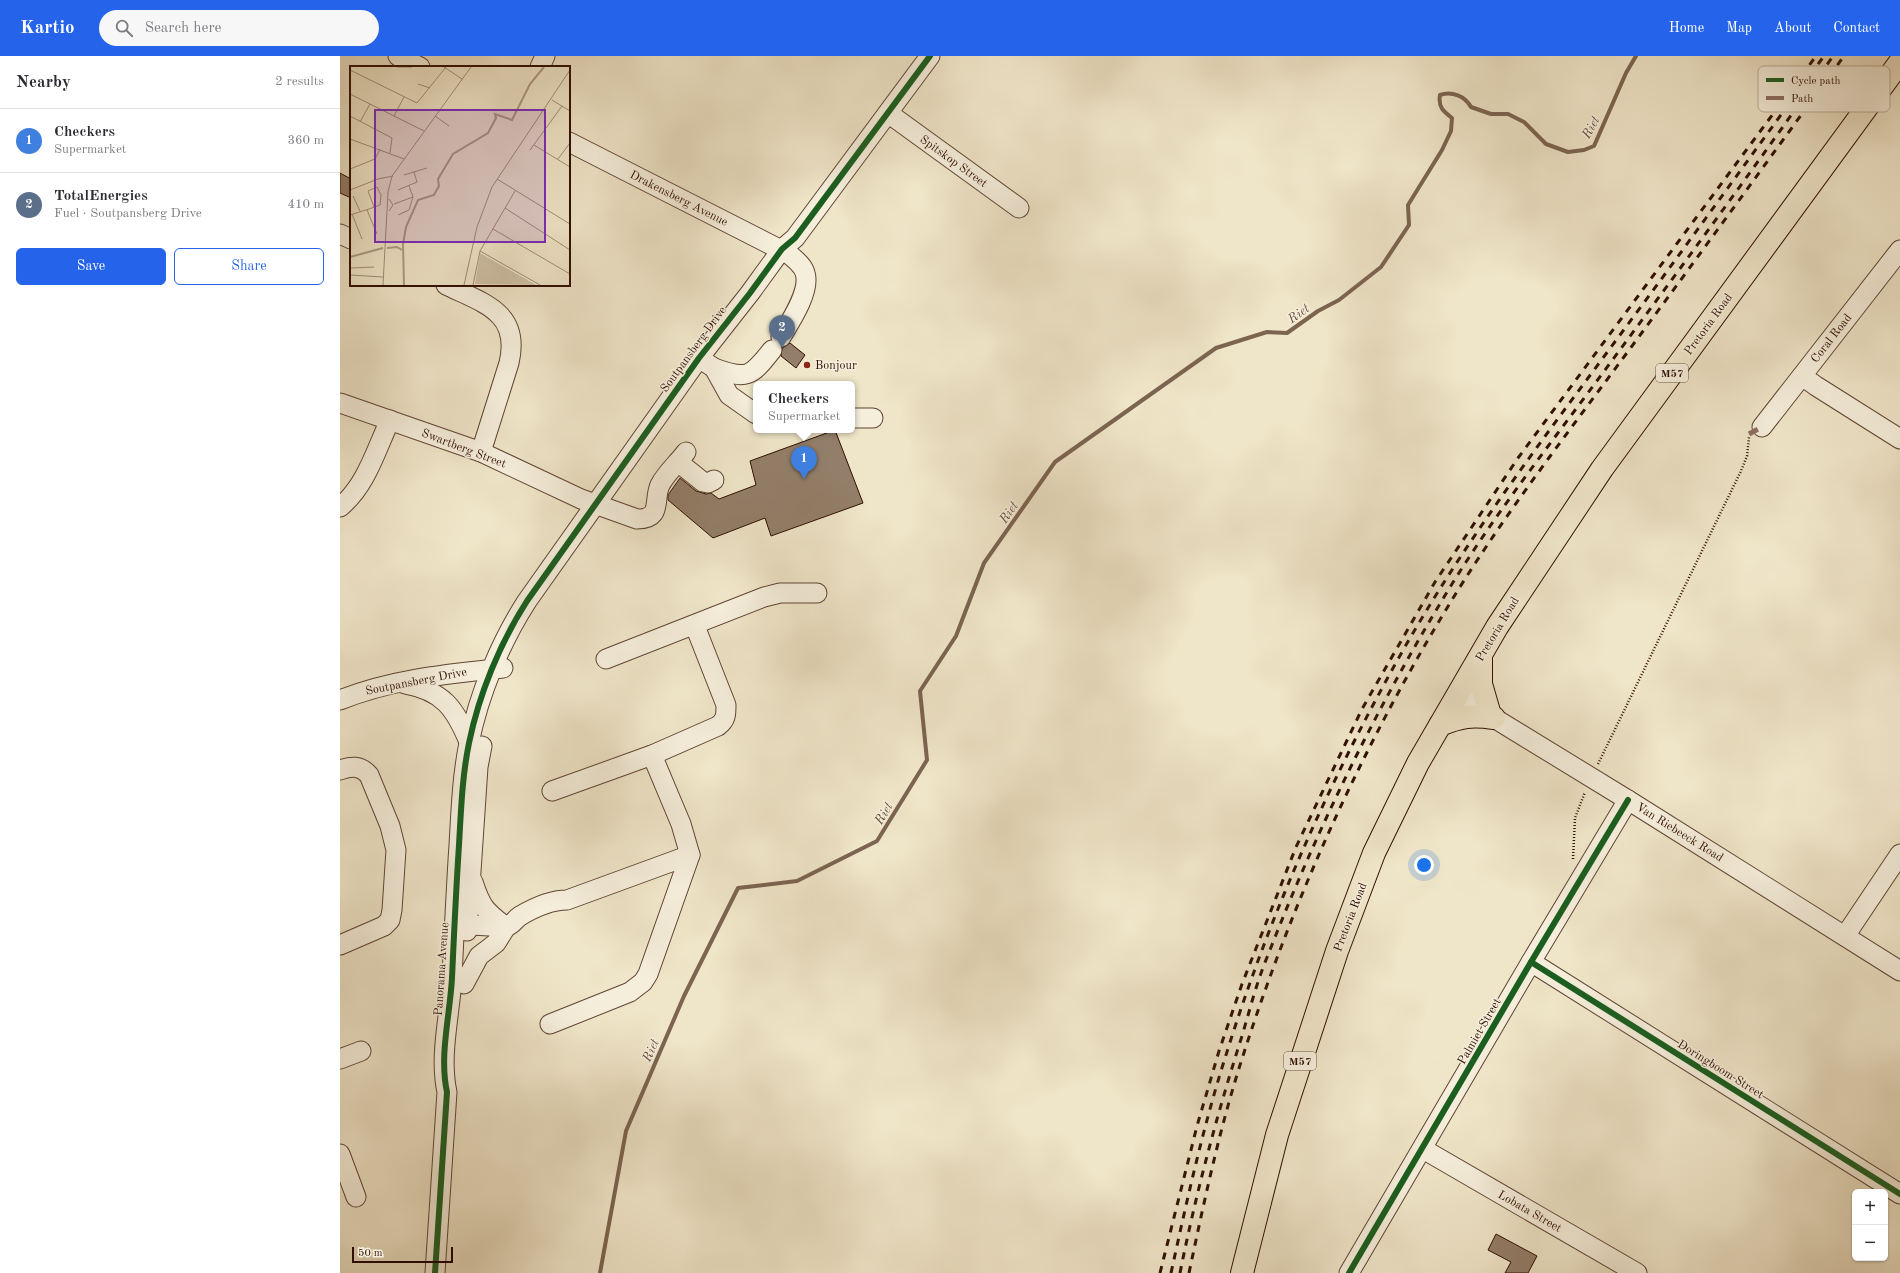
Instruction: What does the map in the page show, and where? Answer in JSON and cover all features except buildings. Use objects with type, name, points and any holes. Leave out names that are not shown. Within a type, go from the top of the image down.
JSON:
[{"type":"main road","name":"Pretoria Road","points":[[1890,76],[1900,62]]},
{"type":"main road","name":"Pretoria Road","points":[[1242,1273],[1277,1135],[1337,951],[1374,853],[1418,763],[1497,627],[1542,556],[1602,469],[1863,112]]},
{"type":"main road","points":[[1440,725],[1463,716],[1492,716],[1481,684],[1481,655]]},
{"type":"street","points":[[398,56],[418,66]]},
{"type":"street","points":[[540,66],[545,56]]},
{"type":"street","name":"Soutpansberg Drive","points":[[500,668],[507,638],[527,601],[601,507],[707,363],[789,247],[930,56]]},
{"type":"street","name":"Spitskop Street","points":[[888,113],[1020,208]]},
{"type":"street","name":"Drakensberg Avenue","points":[[570,142],[789,247],[802,267],[806,280],[797,310],[777,344],[756,369],[748,374],[732,374],[707,363]]},
{"type":"street","points":[[340,234],[350,239]]},
{"type":"street","name":"Coral Road","points":[[1756,431],[1802,376],[1900,250]]},
{"type":"street","points":[[448,286],[490,306],[499,313],[509,331],[511,339],[512,350],[509,363],[481,452]]},
{"type":"street","points":[[707,363],[729,395],[753,412]]},
{"type":"street","points":[[1802,376],[1900,439]]},
{"type":"street","name":"Swartberg Street","points":[[340,403],[481,452],[601,507],[631,518],[643,519],[648,517],[656,509],[661,484],[682,457],[703,482],[708,483],[714,480]]},
{"type":"street","points":[[855,418],[873,418]]},
{"type":"street","points":[[340,507],[350,499],[358,488],[390,420]]},
{"type":"street","name":"Soutpansberg Drive","points":[[500,668],[533,609],[601,507]]},
{"type":"street","points":[[606,659],[696,626],[764,597],[780,593],[817,593]]},
{"type":"street","points":[[552,791],[652,755],[718,726],[724,721],[726,705],[696,626]]},
{"type":"street","points":[[463,672],[487,656],[507,638]]},
{"type":"street","name":"Soutpansberg Drive","points":[[340,700],[367,689],[397,682],[500,668]]},
{"type":"street","name":"Panorama Avenue","points":[[447,1092],[453,1075],[456,1056],[464,984],[461,925],[461,809],[469,742],[482,698],[500,668]]},
{"type":"street","name":"Panorama Avenue","points":[[435,1273],[447,1092],[444,1076],[450,1004],[461,925],[472,877],[480,756],[500,668]]},
{"type":"street","points":[[397,682],[432,691],[444,700],[454,710],[469,742]]},
{"type":"street","name":"Van Riebeeck Road","points":[[1459,693],[1492,716],[1900,971]]},
{"type":"street","points":[[550,1024],[630,992],[643,982],[648,974],[690,855],[681,824],[652,755]]},
{"type":"street","points":[[340,770],[356,767],[364,769],[369,775],[390,826],[396,850],[390,920],[384,926],[340,945]]},
{"type":"street","name":"Palmiet Street","points":[[1349,1273],[1424,1148],[1531,962],[1628,800]]},
{"type":"street","points":[[1845,936],[1900,854]]},
{"type":"street","points":[[461,925],[510,926],[519,928],[536,923],[558,910],[567,900],[690,855]]},
{"type":"street","points":[[472,877],[487,913],[510,926]]},
{"type":"street","points":[[464,984],[479,956],[496,943],[510,926]]},
{"type":"street","name":"Doringboom Street","points":[[1531,962],[1900,1194]]},
{"type":"street","points":[[340,1059],[361,1051]]},
{"type":"street","name":"Lobata Street","points":[[1424,1148],[1637,1273]]},
{"type":"street","points":[[340,1154],[356,1197]]},
{"type":"path","points":[[1573,862],[1575,818],[1591,778],[1741,471],[1756,431]]},
{"type":"waterway","name":"Riet","points":[[600,1273],[626,1131],[684,996],[738,888],[797,881],[877,841],[927,760],[920,691],[956,636],[984,563],[1055,462],[1216,348],[1267,332],[1287,333],[1318,311],[1339,300],[1381,267],[1409,225],[1408,205],[1442,150],[1451,131],[1452,118],[1442,108],[1440,103],[1440,95],[1458,95],[1462,97],[1471,107],[1491,114],[1508,114],[1524,122],[1546,144],[1568,152],[1584,150],[1594,146],[1626,73],[1636,56]]},
{"type":"railway","points":[[1809,66],[1816,56]]},
{"type":"railway","points":[[1817,66],[1824,56]]},
{"type":"railway","points":[[1826,66],[1833,56]]},
{"type":"railway","points":[[1837,66],[1844,56]]},
{"type":"railway","points":[[1160,1273],[1197,1126],[1219,1051],[1242,984],[1296,847],[1362,709],[1435,582],[1518,458],[1774,112]]},
{"type":"railway","points":[[1171,1273],[1189,1191],[1210,1109],[1243,1002],[1262,949],[1328,794],[1379,694],[1430,605],[1480,527],[1783,112]]},
{"type":"railway","points":[[1180,1273],[1208,1154],[1260,975],[1306,863],[1327,817],[1348,772],[1394,684],[1444,597],[1500,511],[1719,216],[1793,112]]},
{"type":"railway","points":[[1189,1273],[1219,1140],[1241,1062],[1261,1002],[1306,884],[1332,826],[1387,713],[1450,603],[1508,515],[1803,112]]},
{"type":"marked path","points":[[1749,434],[1762,427]]},
{"type":"cycle path","points":[[435,1273],[447,1092],[444,1064],[452,978],[463,781],[469,743],[478,706],[499,651],[527,601],[699,358],[782,249],[795,238],[930,56]]},
{"type":"cycle path","points":[[1349,1273],[1531,962],[1628,800]]},
{"type":"cycle path","points":[[1531,962],[1900,1194]]},
{"type":"place","name":"TotalEnergies","points":[[782,348]]},
{"type":"place","name":"Bonjour","points":[[807,365]]},
{"type":"place","name":"Checkers","points":[[804,479]]}]
